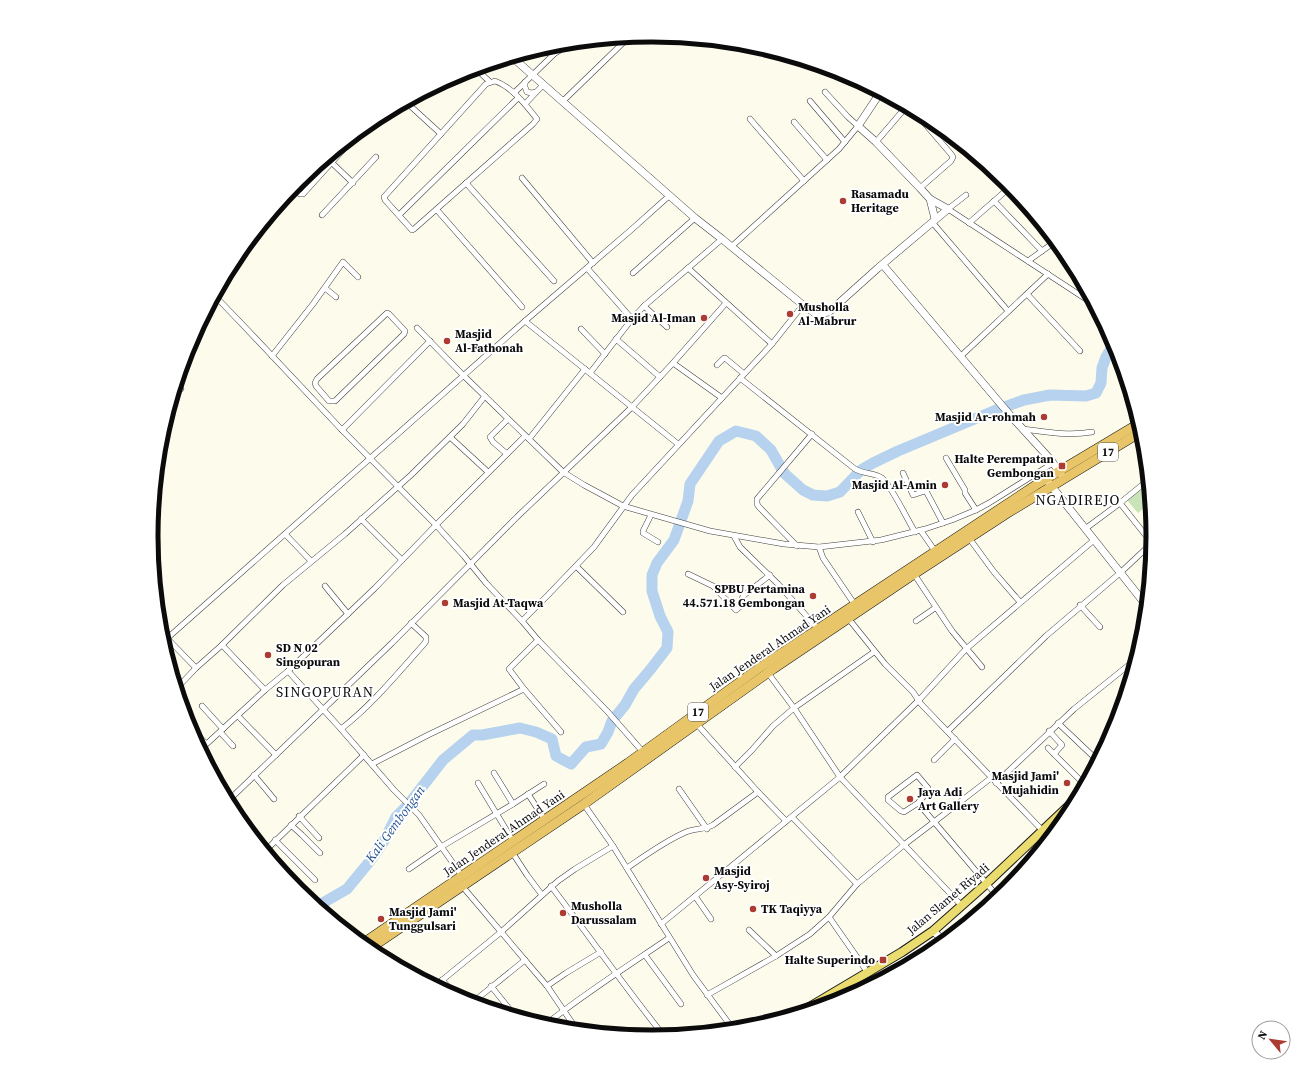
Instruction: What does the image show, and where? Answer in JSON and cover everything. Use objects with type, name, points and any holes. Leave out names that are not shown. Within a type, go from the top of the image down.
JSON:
[{"type":"highway","name":"Jalan Jenderal Ahmad Yani","points":[[857,608],[914,574],[1006,514],[1049,482],[1059,471],[1133,427]]},
{"type":"highway","name":"Jalan Jenderal Ahmad Yani","points":[[374,944],[386,932],[462,876],[545,820],[581,801],[642,752],[768,673],[935,552],[1049,482],[1064,479],[1135,436]]},
{"type":"highway","name":"Jalan Jenderal Ahmad Yani","points":[[368,941],[386,932],[462,886],[512,852],[694,720],[762,666],[818,629],[846,616]]},
{"type":"main road","name":"Jalan Slamet Riyadi","points":[[842,992],[933,931],[986,884],[1058,815]]},
{"type":"street","points":[[563,101],[623,43]]},
{"type":"street","points":[[514,93],[554,54],[560,50]]},
{"type":"street","points":[[548,53],[554,54]]},
{"type":"street","points":[[516,61],[530,78],[543,85],[563,101],[695,218],[802,306],[816,314],[829,312],[934,220],[966,196]]},
{"type":"street","points":[[480,73],[490,82]]},
{"type":"street","points":[[530,78],[525,85],[527,92],[532,93],[537,91]]},
{"type":"street","points":[[495,81],[500,83],[514,93],[537,119],[437,210],[412,230],[384,197],[486,84],[490,82],[495,81]]},
{"type":"street","points":[[525,104],[543,85]]},
{"type":"street","points":[[825,92],[848,117],[876,142],[930,199],[948,209],[1084,298]]},
{"type":"street","points":[[731,247],[845,142],[878,97]]},
{"type":"street","points":[[399,215],[518,98]]},
{"type":"street","points":[[810,101],[845,142]]},
{"type":"street","points":[[410,105],[441,134]]},
{"type":"street","points":[[876,142],[903,111]]},
{"type":"street","points":[[750,119],[804,181]]},
{"type":"street","points":[[794,122],[827,160]]},
{"type":"street","points":[[920,188],[951,161],[953,157],[930,128]]},
{"type":"street","points":[[297,192],[303,194],[342,152]]},
{"type":"street","points":[[322,215],[376,157]]},
{"type":"street","points":[[332,163],[352,183]]},
{"type":"street","points":[[522,178],[593,263]]},
{"type":"street","points":[[466,183],[554,281]]},
{"type":"street","points":[[969,223],[1005,191]]},
{"type":"street","points":[[168,637],[525,321],[669,196]]},
{"type":"street","points":[[930,199],[934,220],[1008,310]]},
{"type":"street","points":[[994,201],[1042,251]]},
{"type":"street","points":[[437,210],[522,307]]},
{"type":"street","points":[[633,273],[695,218]]},
{"type":"street","points":[[590,373],[644,306],[722,239]]},
{"type":"street","points":[[1028,261],[1049,246]]},
{"type":"street","points":[[272,356],[300,322],[343,262],[358,277]]},
{"type":"street","points":[[883,265],[1010,415],[1053,463],[1064,479]]},
{"type":"street","points":[[587,268],[632,319]]},
{"type":"street","points":[[688,268],[772,344]]},
{"type":"street","points":[[961,356],[1008,310],[1048,274]]},
{"type":"street","points":[[325,288],[336,297]]},
{"type":"street","points":[[1026,294],[1080,351]]},
{"type":"street","points":[[218,300],[264,346],[370,459],[436,524],[486,583],[538,640],[607,710],[642,752]]},
{"type":"street","points":[[232,796],[392,643],[563,472],[632,407],[726,303]]},
{"type":"street","points":[[644,306],[667,327]]},
{"type":"street","points":[[522,621],[598,542],[623,506],[644,481],[772,344],[802,306]]},
{"type":"street","points":[[387,313],[405,331],[404,334],[335,401],[329,401],[321,392],[315,383],[317,379],[387,313]]},
{"type":"street","points":[[525,321],[678,444]]},
{"type":"street","points":[[417,328],[527,438],[563,472],[584,486],[623,506],[682,524],[734,536],[797,546],[819,547],[873,542],[921,531],[976,510],[1053,463]]},
{"type":"street","points":[[581,329],[605,354]]},
{"type":"street","points":[[616,340],[660,377]]},
{"type":"street","points":[[342,430],[430,341]]},
{"type":"street","points":[[717,365],[725,358],[742,376],[855,469],[862,473],[878,476],[887,482],[915,532]]},
{"type":"street","points":[[673,363],[722,398]]},
{"type":"street","points":[[201,739],[206,744],[288,671],[348,614],[488,472],[527,438],[585,369]]},
{"type":"street","points":[[314,399],[321,392]]},
{"type":"street","points":[[181,684],[279,589],[361,519],[450,437],[467,420],[485,396]]},
{"type":"street","points":[[507,454],[490,437],[508,419]]},
{"type":"street","points":[[1023,428],[1068,434],[1092,432]]},
{"type":"street","points":[[797,546],[759,507],[757,499],[812,434]]},
{"type":"street","points":[[450,437],[488,472]]},
{"type":"street","points":[[946,458],[976,510]]},
{"type":"street","points":[[903,473],[913,495],[925,490],[926,491],[943,523]]},
{"type":"street","points":[[1049,482],[1141,599]]},
{"type":"street","points":[[1085,529],[1142,486]]},
{"type":"street","points":[[1120,503],[1146,535]]},
{"type":"street","points":[[858,512],[873,542]]},
{"type":"street","points":[[651,515],[643,533],[658,542]]},
{"type":"street","points":[[361,519],[402,560]]},
{"type":"street","points":[[921,531],[935,552]]},
{"type":"street","points":[[285,534],[311,561]]},
{"type":"street","points":[[734,536],[740,547],[770,575],[818,629]]},
{"type":"street","points":[[969,538],[994,572],[1020,602]]},
{"type":"street","points":[[661,924],[840,777],[918,701],[966,649],[1094,540]]},
{"type":"street","points":[[819,547],[823,558],[857,608]]},
{"type":"street","points":[[948,731],[1046,636],[1120,573],[1145,549]]},
{"type":"street","points":[[576,566],[623,612]]},
{"type":"street","points":[[688,574],[713,586],[736,610],[744,602],[742,599],[743,596],[770,575]]},
{"type":"street","points":[[914,574],[935,608],[966,649],[982,667]]},
{"type":"street","points":[[325,586],[348,614]]},
{"type":"street","points":[[1080,606],[1100,627]]},
{"type":"street","points":[[916,621],[935,608]]},
{"type":"street","points":[[846,616],[874,652],[913,692],[918,701],[996,783],[1040,833],[1042,838]]},
{"type":"street","points":[[341,729],[374,700],[426,641],[426,638],[411,623]]},
{"type":"street","points":[[538,640],[509,669],[561,732]]},
{"type":"street","points":[[170,644],[196,668]]},
{"type":"street","points":[[222,645],[265,690]]},
{"type":"street","points":[[735,767],[773,726],[794,708],[874,652]]},
{"type":"street","points":[[996,783],[1058,723],[1129,665]]},
{"type":"street","points":[[288,671],[414,810],[434,835],[462,876]]},
{"type":"street","points":[[768,673],[794,708],[840,777],[962,906]]},
{"type":"street","points":[[372,764],[428,735],[524,689]]},
{"type":"street","points":[[202,706],[233,746]]},
{"type":"street","points":[[238,716],[276,755]]},
{"type":"street","points":[[694,720],[735,767],[786,821]]},
{"type":"street","points":[[1058,723],[1094,757]]},
{"type":"street","points":[[1049,731],[1062,745],[1054,754]]},
{"type":"street","points":[[934,760],[955,739]]},
{"type":"street","points":[[1048,748],[1080,780]]},
{"type":"street","points":[[268,847],[299,816],[364,755]]},
{"type":"street","points":[[494,773],[513,804]]},
{"type":"street","points":[[254,775],[274,799]]},
{"type":"street","points":[[917,775],[928,788],[918,803],[904,812],[888,800],[888,797],[917,775]]},
{"type":"street","points":[[707,995],[801,940],[829,917],[857,884],[905,844],[990,778]]},
{"type":"street","points":[[478,783],[513,841]]},
{"type":"street","points":[[409,869],[441,847],[544,784]]},
{"type":"street","points":[[679,789],[706,829]]},
{"type":"street","points":[[627,868],[684,833],[692,830],[706,829],[758,792]]},
{"type":"street","points":[[528,794],[545,820]]},
{"type":"street","points":[[581,801],[613,846],[669,938],[707,995],[729,1024]]},
{"type":"street","points":[[918,803],[993,892]]},
{"type":"street","points":[[299,816],[319,838]]},
{"type":"street","points":[[792,817],[857,884]]},
{"type":"street","points":[[290,825],[320,853]]},
{"type":"street","points":[[275,840],[315,880]]},
{"type":"street","points":[[440,982],[501,932],[551,886],[567,874],[613,846]]},
{"type":"street","points":[[512,852],[527,876],[542,895]]},
{"type":"street","points":[[462,886],[547,986],[574,1024]]},
{"type":"street","points":[[551,886],[659,1030]]},
{"type":"street","points":[[695,896],[711,919]]},
{"type":"street","points":[[829,917],[868,973]]},
{"type":"street","points":[[750,930],[776,956]]},
{"type":"street","points":[[933,931],[940,937]]},
{"type":"street","points":[[551,1020],[615,973],[645,955],[669,938]]},
{"type":"street","points":[[547,986],[601,952]]},
{"type":"street","points":[[645,955],[681,1004]]},
{"type":"street","points":[[478,998],[525,960]]},
{"type":"street","points":[[442,980],[446,985]]},
{"type":"street","points":[[491,986],[509,1009]]},
{"type":"green space","points":[[1142,487],[1144,508],[1138,513],[1126,499]]},
{"type":"waterway","name":"Kali Gembongan","points":[[322,903],[347,889],[384,841],[396,817],[408,805],[443,760],[473,735],[482,735],[520,728],[536,732],[552,739],[556,756],[571,764],[586,747],[601,744],[612,721],[625,705],[634,689],[667,648],[668,632],[660,616],[652,591],[652,575],[657,563],[674,540],[688,501],[690,484],[719,441],[736,431],[756,436],[771,450],[784,473],[803,490],[813,495],[827,496],[840,492],[861,470],[873,463],[996,410],[1024,400],[1050,395],[1086,396],[1096,393],[1101,383],[1102,368],[1110,351]]},
{"type":"place","name":"Rasamadu Heritage","points":[[843,201]]},
{"type":"place","name":"Musholla Al-Mabrur","points":[[790,314]]},
{"type":"place","name":"Masjid Al-Iman","points":[[704,318]]},
{"type":"place","name":"Masjid Al-Fathonah","points":[[447,341]]},
{"type":"place","name":"Masjid Ar-rohmah","points":[[1044,417]]},
{"type":"place","name":"Halte Perempatan Gembongan","points":[[1062,466]]},
{"type":"place","name":"Masjid Al-Amin","points":[[945,485]]},
{"type":"place","name":"SPBU Pertamina 44.571.18 Gembongan","points":[[813,596]]},
{"type":"place","name":"Masjid At-Taqwa","points":[[445,603]]},
{"type":"place","name":"SD N 02 Singopuran","points":[[268,655]]},
{"type":"place","name":"Masjid Jami' Mujahidin","points":[[1067,783]]},
{"type":"place","name":"Jaya Adi Art Gallery","points":[[910,799]]},
{"type":"place","name":"Masjid Asy-Syiroj","points":[[706,878]]},
{"type":"place","name":"TK Taqiyya","points":[[753,909]]},
{"type":"place","name":"Musholla Darussalam","points":[[563,913]]},
{"type":"place","name":"Masjid Jami' Tunggulsari","points":[[381,919]]},
{"type":"place","name":"Halte Superindo","points":[[883,960]]},
{"type":"district","name":"NGADIREJO","points":[[1078,500]]},
{"type":"district","name":"SINGOPURAN","points":[[325,692]]}]
